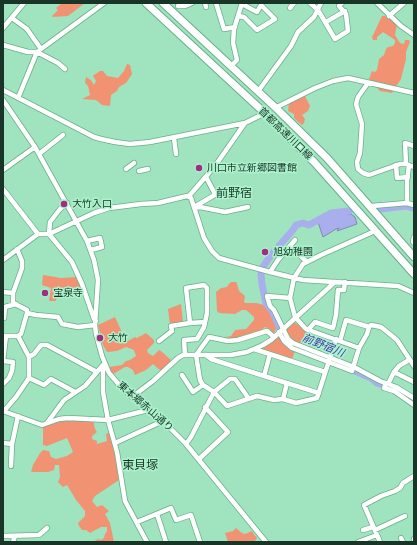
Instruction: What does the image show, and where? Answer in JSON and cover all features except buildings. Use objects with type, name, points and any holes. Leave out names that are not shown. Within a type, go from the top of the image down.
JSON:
[{"type":"highway","name":"首都高速川口線","points":[[146,3],[269,117],[315,163],[414,274]]},
{"type":"highway","name":"首都高速川口線","points":[[163,3],[296,127],[341,173],[414,257]]},
{"type":"highway","points":[[187,41],[216,65],[316,158],[414,269]]},
{"type":"highway","points":[[296,127],[414,262]]},
{"type":"street","points":[[3,28],[24,3]]},
{"type":"street","points":[[18,98],[39,51],[104,3]]},
{"type":"street","points":[[175,12],[178,4],[185,6],[192,3]]},
{"type":"street","points":[[216,3],[224,29],[235,27]]},
{"type":"street","points":[[290,8],[294,3]]},
{"type":"street","points":[[310,3],[318,10],[335,39],[348,31],[345,11],[339,6],[342,3]]},
{"type":"street","points":[[259,90],[291,46],[298,32],[314,17],[320,3]]},
{"type":"street","points":[[377,3],[389,16],[414,35]]},
{"type":"street","points":[[389,16],[404,3]]},
{"type":"street","points":[[232,65],[237,60],[232,43],[235,27],[241,4],[257,12],[261,5],[275,19],[257,30],[244,17],[238,16]]},
{"type":"street","points":[[326,22],[345,11]]},
{"type":"street","points":[[12,18],[27,29],[39,51],[65,69]]},
{"type":"street","points":[[3,46],[28,52],[39,51]]},
{"type":"street","points":[[277,107],[315,88],[333,81],[348,78],[414,93]]},
{"type":"street","points":[[368,83],[358,97],[356,104],[362,124],[360,153],[357,162],[358,169],[369,175],[396,165],[410,165]]},
{"type":"street","points":[[3,90],[101,140],[130,144],[174,138],[245,123],[263,114]]},
{"type":"street","name":"東本郷赤山通り","points":[[3,100],[6,108],[35,147],[88,240],[98,284],[96,323],[104,365],[114,380],[132,397],[163,421],[186,444],[266,542]]},
{"type":"street","points":[[3,260],[38,234],[49,234],[77,220],[109,208],[158,203],[189,196],[220,160],[245,123]]},
{"type":"street","points":[[39,154],[64,135]]},
{"type":"street","points":[[174,138],[176,154]]},
{"type":"street","points":[[407,203],[410,165],[405,143],[414,146]]},
{"type":"street","points":[[3,170],[35,147]]},
{"type":"street","points":[[126,169],[134,163]]},
{"type":"street","points":[[396,165],[397,178],[408,177]]},
{"type":"street","points":[[139,171],[148,169]]},
{"type":"street","points":[[194,208],[217,194],[206,177]]},
{"type":"street","points":[[3,189],[38,234]]},
{"type":"street","points":[[189,196],[204,238],[215,255],[228,261],[294,278],[398,286],[414,293]]},
{"type":"street","points":[[372,206],[407,203],[414,205]]},
{"type":"street","points":[[17,249],[22,261],[22,268],[13,293],[13,303],[27,310],[28,313],[58,317],[62,324],[78,327],[96,323],[82,284],[72,262],[49,234],[50,222],[67,204]]},
{"type":"street","points":[[194,208],[200,207],[225,212],[248,207]]},
{"type":"street","points":[[359,348],[308,330],[296,317],[290,298],[294,278],[304,264],[375,231]]},
{"type":"street","points":[[414,237],[414,243]]},
{"type":"street","points":[[88,240],[100,238],[102,247],[91,250]]},
{"type":"street","points":[[270,272],[295,240]]},
{"type":"street","points":[[290,246],[307,262]]},
{"type":"street","points":[[132,397],[153,381],[178,358],[185,355],[231,355],[254,349],[274,337],[335,282]]},
{"type":"street","points":[[308,330],[315,322],[333,328],[336,315],[338,290],[344,290],[345,282]]},
{"type":"street","points":[[185,355],[184,340],[197,339],[205,322],[207,313],[207,288],[204,285],[186,288],[190,323]]},
{"type":"street","points":[[3,292],[13,293]]},
{"type":"street","points":[[290,298],[267,296],[270,306],[274,310],[281,331],[293,343],[352,371],[359,348],[367,334],[369,327]]},
{"type":"street","points":[[4,318],[5,307],[16,304]]},
{"type":"street","points":[[3,384],[9,378],[12,371],[13,362],[3,361],[4,336],[18,336],[23,331],[28,313]]},
{"type":"street","points":[[274,337],[267,331],[238,340],[228,341],[209,338],[196,355],[200,380],[203,385],[214,392],[227,406],[257,396],[274,400],[283,399],[296,403],[318,398],[329,360],[346,320],[369,327],[371,325],[381,327],[397,340],[414,366]]},
{"type":"street","points":[[159,341],[172,331],[171,326],[205,322]]},
{"type":"street","points":[[18,336],[29,357],[29,378],[4,411],[42,426],[59,419],[108,420],[148,410]]},
{"type":"street","points":[[29,357],[34,354],[41,345],[47,345],[97,372]]},
{"type":"street","points":[[254,349],[325,372]]},
{"type":"street","points":[[264,376],[270,354]]},
{"type":"street","points":[[206,355],[211,359],[319,393]]},
{"type":"street","points":[[409,360],[399,366],[384,388],[394,391],[414,405]]},
{"type":"street","points":[[46,424],[64,400],[85,386],[104,365]]},
{"type":"street","points":[[104,365],[103,392],[108,420],[115,443],[125,501],[147,542]]},
{"type":"street","points":[[354,367],[414,398]]},
{"type":"street","points":[[394,372],[414,382]]},
{"type":"street","points":[[182,375],[193,392],[203,385]]},
{"type":"street","points":[[29,378],[44,385],[51,380],[75,392]]},
{"type":"street","points":[[186,444],[194,432],[214,392],[230,378],[235,379],[248,399]]},
{"type":"street","points":[[283,399],[287,383]]},
{"type":"street","points":[[199,459],[228,432],[206,407]]},
{"type":"street","points":[[11,466],[12,444],[18,416]]},
{"type":"street","points":[[115,443],[163,421]]},
{"type":"street","points":[[3,443],[12,444]]},
{"type":"street","points":[[380,542],[364,505],[400,488],[403,483],[414,476]]},
{"type":"street","points":[[137,522],[171,508],[176,520],[191,515],[200,542]]},
{"type":"street","points":[[157,514],[166,542]]},
{"type":"street","points":[[358,542],[375,530],[405,516]]},
{"type":"street","points":[[3,536],[39,535],[47,528]]},
{"type":"street","points":[[363,530],[375,530]]},
{"type":"street","points":[[13,542],[15,536]]},
{"type":"shaded area","points":[[62,3],[85,3],[68,16],[53,17],[52,16],[58,10],[56,8]]},
{"type":"shaded area","points":[[382,16],[385,16],[397,24],[395,35],[400,43],[404,44],[405,40],[409,40],[410,42],[406,52],[406,59],[401,79],[392,93],[380,91],[369,79],[372,71],[375,72],[377,70],[379,59],[384,55],[386,49],[393,46],[395,43],[395,40],[383,32],[377,37],[377,40],[373,40],[372,37]]},
{"type":"shaded area","points":[[127,64],[130,65],[132,74],[126,83],[119,87],[117,91],[111,95],[110,106],[102,105],[96,100],[82,99],[90,95],[88,86],[85,83],[86,77],[91,80],[94,85],[96,81],[93,76],[100,71],[103,71],[107,76],[118,78],[124,71]]},
{"type":"shaded area","points":[[300,96],[305,96],[310,106],[308,111],[302,115],[305,119],[302,125],[294,118],[294,114],[288,111],[289,103]]},
{"type":"shaded area","points":[[43,275],[61,278],[77,277],[83,289],[57,292],[56,301],[49,301],[51,288],[42,285]]},
{"type":"shaded area","points":[[231,282],[236,282],[239,291],[245,296],[245,303],[264,305],[271,313],[279,328],[275,330],[274,334],[270,329],[265,327],[260,331],[236,339],[225,337],[231,336],[235,330],[246,329],[254,320],[254,317],[246,310],[242,310],[235,314],[219,313],[217,311],[216,292],[221,288],[227,287]]},
{"type":"shaded area","points":[[181,304],[183,322],[170,324],[168,309]]},
{"type":"shaded area","points":[[115,317],[125,339],[128,341],[146,333],[154,340],[154,343],[147,350],[148,353],[153,356],[159,350],[171,360],[161,371],[153,364],[146,370],[135,375],[133,370],[128,367],[125,367],[113,374],[109,367],[122,365],[126,361],[136,356],[134,350],[126,347],[117,351],[107,352],[103,345],[98,325]]},
{"type":"shaded area","points":[[294,322],[306,331],[301,345],[292,339],[286,331],[286,329]]},
{"type":"shaded area","points":[[277,337],[280,338],[289,349],[295,351],[292,359],[261,350],[261,348]]},
{"type":"shaded area","points":[[59,420],[93,420],[97,432],[92,436],[92,439],[97,441],[97,444],[107,441],[106,434],[110,432],[119,480],[95,496],[92,501],[97,507],[102,505],[109,511],[105,514],[110,523],[114,542],[93,542],[104,538],[107,527],[101,527],[90,533],[86,530],[82,530],[79,526],[78,523],[85,516],[85,511],[67,485],[63,487],[58,482],[60,477],[59,465],[55,465],[54,470],[48,472],[31,472],[33,465],[43,450],[49,451],[51,457],[56,459],[67,456],[73,452],[67,438],[47,446],[43,445],[43,426]]},
{"type":"shaded area","points":[[236,528],[245,534],[252,531],[257,537],[256,540],[253,542],[228,542],[225,533],[233,531]]},
{"type":"water","points":[[351,214],[355,217],[357,224],[337,231],[339,228],[336,229],[323,237],[318,222],[333,215]]},
{"type":"waterway","name":"前野宿川","points":[[380,209],[406,206],[414,208]]},
{"type":"waterway","name":"前野宿川","points":[[284,337],[272,311],[266,303],[261,274],[263,267],[296,225],[303,223],[309,225],[331,213],[349,211]]},
{"type":"waterway","name":"前野宿川","points":[[346,367],[371,378],[377,383],[395,389],[414,401]]},
{"type":"place","name":"川口市立新郷図書館","points":[[199,168]]},
{"type":"place","name":"大竹入口","points":[[64,204]]},
{"type":"place","name":"旭幼稚園","points":[[265,252]]},
{"type":"place","name":"宝泉寺","points":[[45,293]]},
{"type":"place","name":"大竹","points":[[100,338]]},
{"type":"district","name":"前野宿","points":[[234,194]]},
{"type":"district","name":"東貝塚","points":[[140,466]]}]
